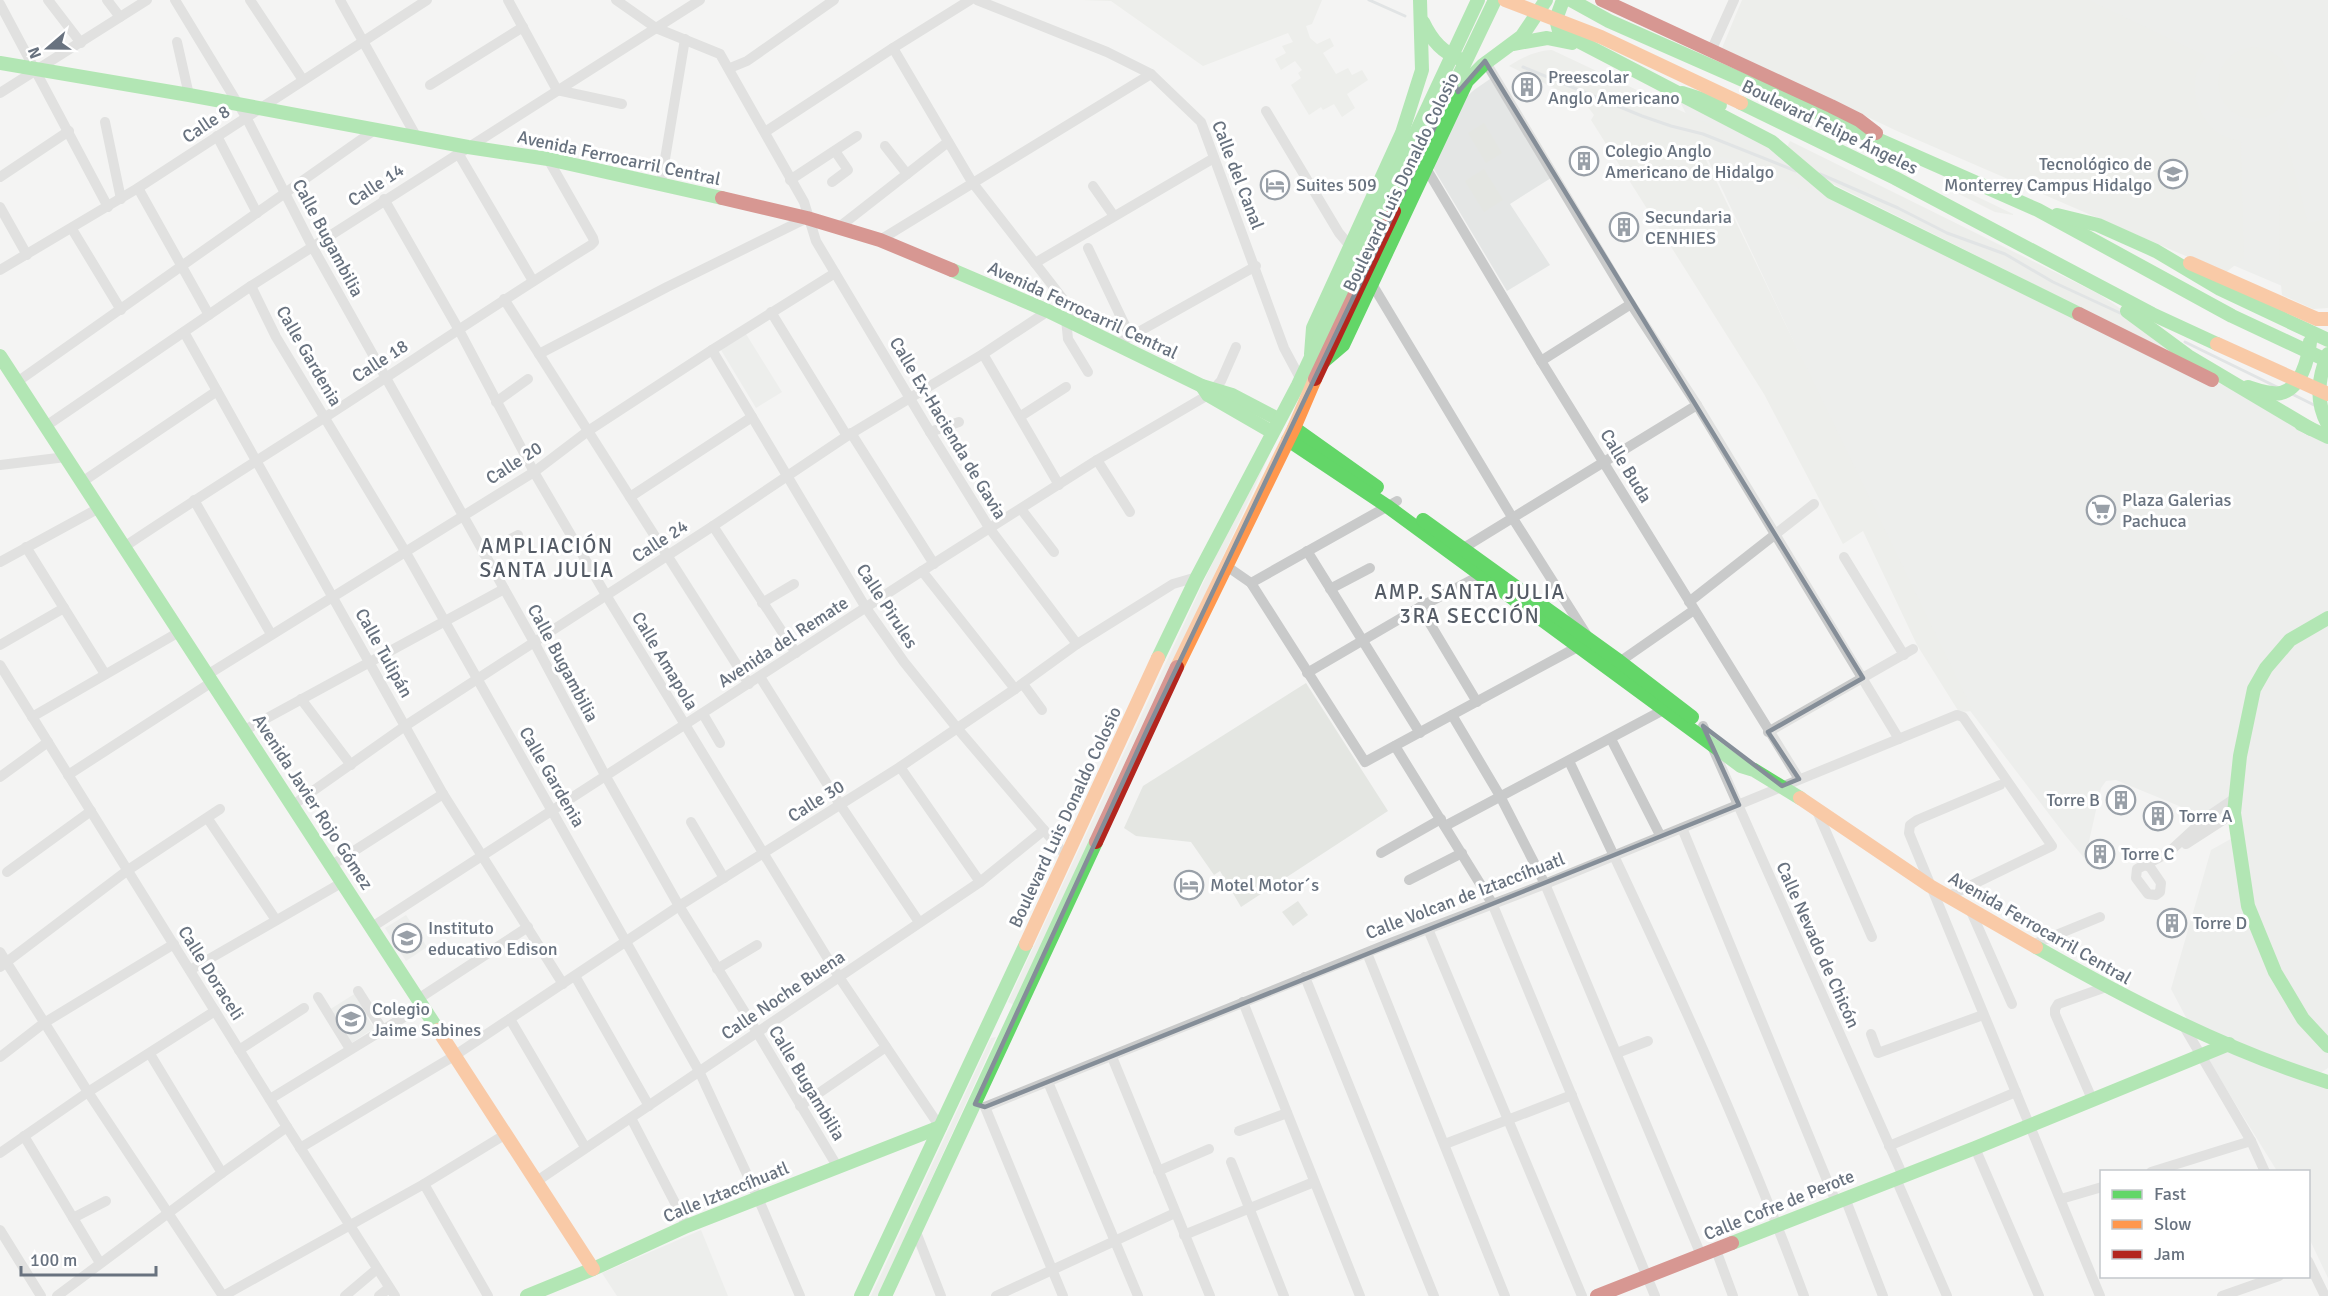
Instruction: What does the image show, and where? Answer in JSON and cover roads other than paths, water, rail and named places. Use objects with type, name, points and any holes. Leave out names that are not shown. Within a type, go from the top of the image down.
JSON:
[{"type":"main road","points":[[1414,0],[1420,7],[1430,37],[1443,52],[1462,61],[1485,61]]},
{"type":"main road","name":"Boulevard Luis Donaldo Colosio","points":[[885,1296],[980,1106],[1147,730],[1225,565],[1291,434],[1317,360],[1478,0]]},
{"type":"main road","name":"Boulevard Luis Donaldo Colosio","points":[[1331,330],[1495,0]]},
{"type":"main road","name":"Boulevard Felipe Ángeles","points":[[1505,0],[1601,37],[1855,158],[2152,314],[2325,385]]},
{"type":"main road","name":"Boulevard Luis Donaldo Colosio","points":[[861,1296],[1197,577],[1275,425],[1300,378],[1317,360],[1343,345],[1455,102],[1467,81],[1485,61],[1513,44],[1534,21],[1546,0]]},
{"type":"main road","points":[[1563,0],[1555,16],[1555,25],[1559,31],[1682,93],[1716,114],[1780,147],[1832,192],[2328,437]]},
{"type":"main road","name":"Boulevard Felipe Ángeles","points":[[1571,0],[1609,21],[2038,210],[2093,238],[2146,270],[2232,316],[2328,361]]},
{"type":"main road","points":[[1603,2],[1859,120],[1893,146]]},
{"type":"main road","name":"Boulevard Luis Donaldo Colosio","points":[[1317,360],[1313,328],[1402,133],[1418,85],[1423,54],[1420,7]]},
{"type":"main road","points":[[1513,44],[1547,38],[1585,45]]},
{"type":"main road","name":"Avenida Ferrocarril Central","points":[[0,63],[189,95],[242,111],[258,109],[416,136],[463,150],[548,159],[807,218],[880,240],[1048,310],[1275,425]]},
{"type":"main road","points":[[1418,85],[1431,74],[1447,73],[1454,80],[1457,90],[1455,102]]},
{"type":"main road","points":[[1682,93],[1717,104],[1824,151],[1855,158]]},
{"type":"main road","points":[[2038,210],[2098,225],[2156,251],[2230,279],[2317,319],[2328,319]]},
{"type":"main road","points":[[2156,251],[2220,289],[2328,340]]},
{"type":"main road","points":[[2064,266],[2172,345],[2311,429]]},
{"type":"main road","points":[[2239,385],[2279,393],[2289,389],[2296,381],[2306,359],[2310,344],[2309,331]]},
{"type":"main road","points":[[2328,354],[2322,366],[2325,385],[2318,404],[2328,425]]},
{"type":"main road","name":"Avenida Javier Rojo Gómez","points":[[0,356],[593,1269]]},
{"type":"main road","name":"Avenida Ferrocarril Central","points":[[1291,434],[1392,504],[1615,666],[1669,706],[1712,745],[1741,766],[1754,770],[1782,786],[1930,886],[2106,987],[2229,1044],[2328,1082]]},
{"type":"main road","points":[[2328,618],[2290,640],[2266,668],[2254,689],[2240,756],[2234,806],[2248,906],[2275,972],[2303,1019],[2328,1046]]},
{"type":"main road","name":"Avenida Ferrocarril Central","points":[[1669,706],[1703,726],[1747,759],[1754,770]]},
{"type":"main road","name":"Calle Cofre de Perote","points":[[1597,1296],[1975,1148],[2229,1044]]},
{"type":"main road","points":[[2313,1077],[2328,1068]]},
{"type":"main road","name":"Calle Iztaccíhuatl","points":[[537,1294],[687,1226],[940,1126]]},
{"type":"street","points":[[48,0],[81,43]]},
{"type":"street","points":[[107,0],[120,17]]},
{"type":"street","points":[[0,93],[147,0]]},
{"type":"street","name":"Calle Bugambilia","points":[[175,0],[242,111],[312,246],[534,642],[605,775],[717,969],[837,1167]]},
{"type":"street","points":[[250,0],[303,80]]},
{"type":"street","points":[[340,0],[416,136]]},
{"type":"street","name":"Calle 8","points":[[258,109],[427,0]]},
{"type":"street","points":[[508,0],[557,90],[622,104]]},
{"type":"street","points":[[616,0],[656,28],[720,54],[730,68],[747,61],[834,0]]},
{"type":"street","name":"Calle 14","points":[[46,426],[250,286],[700,0]]},
{"type":"street","points":[[765,132],[970,0]]},
{"type":"street","name":"Calle del Canal","points":[[977,0],[1107,52],[1151,74],[1201,122],[1256,266],[1284,348],[1300,378]]},
{"type":"street","points":[[1711,51],[1734,0]]},
{"type":"street","points":[[0,4],[108,207]]},
{"type":"street","points":[[430,85],[523,27]]},
{"type":"street","points":[[661,183],[685,39]]},
{"type":"street","points":[[177,42],[189,95]]},
{"type":"street","points":[[893,48],[972,182],[1086,329]]},
{"type":"street","points":[[1485,61],[1631,304],[1697,405],[1899,739]]},
{"type":"street","name":"Calle Ex-Hacienda de Gavia","points":[[730,68],[804,202],[807,218],[816,241],[834,273],[990,529],[1077,644]]},
{"type":"street","points":[[880,240],[1151,74]]},
{"type":"street","name":"Calle 8","points":[[0,270],[138,188],[217,136],[242,111]]},
{"type":"street","points":[[1266,111],[1339,233],[1350,246]]},
{"type":"street","points":[[105,122],[121,199]]},
{"type":"street","points":[[17,382],[376,129]]},
{"type":"street","points":[[0,177],[69,131]]},
{"type":"street","points":[[217,136],[256,213]]},
{"type":"street","points":[[790,180],[857,136]]},
{"type":"street","points":[[837,228],[948,142]]},
{"type":"street","points":[[885,146],[907,174]]},
{"type":"street","points":[[463,150],[533,280]]},
{"type":"street","points":[[832,182],[848,170],[835,150]]},
{"type":"street","points":[[1035,263],[1214,158]]},
{"type":"street","name":"Calle 18","points":[[124,547],[256,459],[386,378],[594,242],[548,159]]},
{"type":"street","name":"Calle Buda","points":[[1426,168],[1541,361],[1799,779]]},
{"type":"street","points":[[1093,186],[1114,216]]},
{"type":"street","points":[[138,188],[209,315]]},
{"type":"street","name":"Calle Amapola","points":[[384,199],[459,330],[534,472],[606,595],[839,977],[940,1126]]},
{"type":"street","points":[[0,207],[27,255]]},
{"type":"street","points":[[539,354],[667,287],[807,218]]},
{"type":"street","points":[[72,228],[121,310]]},
{"type":"street","points":[[1088,248],[1130,336]]},
{"type":"street","points":[[1117,344],[1256,266]]},
{"type":"street","name":"Calle 20","points":[[69,775],[271,634],[534,472],[588,431],[834,273]]},
{"type":"street","points":[[1225,565],[1251,583],[1365,762],[1584,644],[1512,517],[1372,284]]},
{"type":"street","name":"Calle Gardenia","points":[[250,286],[276,338],[405,551],[699,1071],[758,1197],[800,1296]]},
{"type":"street","points":[[504,299],[749,684]]},
{"type":"street","points":[[1541,361],[1631,304]]},
{"type":"street","name":"Calle 24","points":[[293,805],[405,726],[849,435],[983,354],[1048,310]]},
{"type":"street","points":[[771,312],[934,564]]},
{"type":"street","points":[[1066,319],[1068,339],[1088,372]]},
{"type":"street","name":"Calle Tulipán","points":[[184,332],[443,794],[563,984]]},
{"type":"street","points":[[1208,390],[1236,347]]},
{"type":"street","name":"Calle Pirules","points":[[711,350],[866,608],[904,662],[957,728],[1067,857]]},
{"type":"street","points":[[983,354],[1059,484]]},
{"type":"street","points":[[496,402],[528,380]]},
{"type":"street","points":[[1021,416],[1066,387]]},
{"type":"street","name":"Avenida del Remate","points":[[372,927],[922,571],[1208,390]]},
{"type":"street","points":[[82,482],[217,391]]},
{"type":"street","points":[[1457,551],[1697,405]]},
{"type":"street","points":[[630,497],[752,417]]},
{"type":"street","points":[[930,432],[959,422]]},
{"type":"street","points":[[0,465],[66,457]]},
{"type":"street","points":[[1096,460],[1130,512]]},
{"type":"street","points":[[194,500],[271,634]]},
{"type":"street","points":[[1251,583],[1392,504]]},
{"type":"street","points":[[1615,666],[1814,504]]},
{"type":"street","points":[[0,562],[99,508]]},
{"type":"street","points":[[1021,508],[1054,552]]},
{"type":"street","points":[[713,526],[796,653]]},
{"type":"street","points":[[484,554],[518,535]]},
{"type":"street","points":[[26,547],[105,674]]},
{"type":"street","points":[[1307,551],[1419,733]]},
{"type":"street","points":[[1768,732],[1909,652],[1844,557]]},
{"type":"street","points":[[1330,590],[1370,568]]},
{"type":"street","points":[[922,571],[1042,710]]},
{"type":"street","points":[[1307,673],[1420,607],[1486,572]]},
{"type":"street","name":"Calle 30","points":[[300,1148],[454,1056],[680,906],[841,806],[1019,686],[1077,644],[1173,584],[1197,577]]},
{"type":"street","points":[[762,603],[794,584]]},
{"type":"street","points":[[245,730],[504,589]]},
{"type":"street","points":[[1420,607],[1477,702]]},
{"type":"street","points":[[0,645],[64,608]]},
{"type":"street","points":[[32,717],[179,632]]},
{"type":"street","name":"Calle Doraceli","points":[[0,665],[392,1292]]},
{"type":"street","points":[[760,677],[841,806],[919,922]]},
{"type":"street","points":[[301,699],[351,765]]},
{"type":"street","points":[[1382,853],[1569,761],[1669,706]]},
{"type":"street","points":[[703,714],[720,743]]},
{"type":"street","points":[[1452,715],[1500,796],[1545,884],[1701,1255]]},
{"type":"street","name":"Calle Volcan de Iztaccíhuatl","points":[[980,1106],[1112,1057],[1305,977],[1545,884],[1957,715],[1963,717],[2052,842],[2052,846],[1949,896]]},
{"type":"street","name":"Calle Nevado de Chicón","points":[[1703,726],[1740,805],[1777,895],[1888,1146],[1947,1296]]},
{"type":"street","points":[[1611,739],[1660,835]]},
{"type":"street","points":[[0,777],[48,742]]},
{"type":"street","points":[[1395,746],[1492,903],[1655,1296]]},
{"type":"street","points":[[1569,761],[1699,1039],[1778,1226],[1804,1296]]},
{"type":"street","points":[[900,767],[980,882]]},
{"type":"street","points":[[2000,785],[1917,820],[1910,825],[1909,833],[2061,1199],[2096,1270],[2100,1296]]},
{"type":"street","points":[[332,865],[443,794]]},
{"type":"street","points":[[2148,867],[2177,846],[2206,818],[2234,806]]},
{"type":"street","points":[[220,809],[128,870],[2,960],[223,1296],[424,1184],[506,1134]]},
{"type":"street","points":[[1816,810],[1872,937]]},
{"type":"street","points":[[7,872],[91,811]]},
{"type":"street","points":[[208,819],[276,920]]},
{"type":"street","points":[[691,822],[724,878]]},
{"type":"street","points":[[1682,828],[1883,1296]]},
{"type":"street","name":"Calle Noche Buena","points":[[537,1181],[980,882],[1044,830]]},
{"type":"street","points":[[1409,879],[1462,853]]},
{"type":"street","points":[[190,970],[343,882]]},
{"type":"street","points":[[1969,908],[2012,1004]]},
{"type":"street","points":[[2032,945],[2100,917]]},
{"type":"street","points":[[270,1100],[382,1029],[528,927]]},
{"type":"street","points":[[1428,929],[1582,1296]]},
{"type":"street","points":[[0,1057],[45,1023],[174,944]]},
{"type":"street","points":[[717,969],[758,945]]},
{"type":"street","points":[[1367,953],[1505,1296]]},
{"type":"street","points":[[575,976],[649,1106]]},
{"type":"street","points":[[1305,977],[1434,1296]]},
{"type":"street","points":[[2092,1099],[2055,1014],[2055,1009],[2058,1005],[2106,987]]},
{"type":"street","points":[[358,991],[382,1029]]},
{"type":"street","points":[[318,997],[350,1048]]},
{"type":"street","points":[[1243,1002],[1360,1296]]},
{"type":"street","points":[[239,1050],[304,1008]]},
{"type":"street","points":[[0,1153],[88,1092],[215,1011]]},
{"type":"street","points":[[1871,1034],[1878,1053],[1983,1014]]},
{"type":"street","points":[[510,1019],[585,1147]]},
{"type":"street","points":[[2182,1023],[2251,1141],[2264,1170]]},
{"type":"street","points":[[1617,1053],[1648,1041]]},
{"type":"street","points":[[800,1106],[886,1047]]},
{"type":"street","points":[[150,1054],[222,1173]]},
{"type":"street","points":[[1112,1057],[1210,1296]]},
{"type":"street","points":[[1048,1082],[1138,1296]]},
{"type":"street","points":[[1888,1146],[2016,1092]]},
{"type":"street","points":[[1445,1144],[1572,1095]]},
{"type":"street","points":[[980,1106],[1063,1296]]},
{"type":"street","points":[[1239,1131],[1287,1113]]},
{"type":"street","points":[[631,1118],[687,1226]]},
{"type":"street","points":[[57,1296],[287,1127]]},
{"type":"street","points":[[24,1136],[100,1263]]},
{"type":"street","points":[[2157,1170],[2251,1141]]},
{"type":"street","points":[[1975,1148],[2039,1296]]},
{"type":"street","points":[[1158,1171],[1209,1149]]},
{"type":"street","points":[[1231,1162],[1284,1296]]},
{"type":"street","points":[[1184,1235],[1314,1182]]},
{"type":"street","points":[[424,1184],[488,1296]]},
{"type":"street","points":[[2061,1199],[2100,1187]]},
{"type":"street","points":[[73,1218],[106,1202]]},
{"type":"street","points":[[996,1296],[1175,1213]]},
{"type":"street","points":[[0,1230],[41,1296]]},
{"type":"street","points":[[916,1232],[941,1296]]},
{"type":"street","points":[[1716,1250],[1733,1296]]},
{"type":"street","points":[[2310,1266],[2325,1296]]},
{"type":"street","points":[[345,1296],[377,1269]]},
{"type":"street","points":[[2222,1296],[2273,1278]]},
{"type":"street","points":[[379,1296],[392,1292]]},
{"type":"waterway","points":[[1369,0],[1405,16]]},
{"type":"waterway","points":[[1523,67],[1642,116],[1703,134],[1796,171]]},
{"type":"waterway","points":[[1820,174],[1898,208],[1947,233],[2005,254],[2053,282],[2120,313]]},
{"type":"waterway","points":[[2185,342],[2279,388]]},
{"type":"waterway","points":[[2290,393],[2314,405]]},
{"type":"place","name":"Preescolar Anglo Americano","points":[[1527,87]]},
{"type":"place","name":"Colegio Anglo Americano de Hidalgo","points":[[1584,161]]},
{"type":"place","name":"Tecnológico de Monterrey Campus Hidalgo","points":[[2173,174]]},
{"type":"place","name":"Suites 509","points":[[1275,185]]},
{"type":"place","name":"Secundaria CENHIES","points":[[1624,227]]},
{"type":"place","name":"Plaza Galerias Pachuca","points":[[2101,510]]},
{"type":"place","name":"Torre B","points":[[2121,800]]},
{"type":"place","name":"Torre A","points":[[2158,816]]},
{"type":"place","name":"Torre C","points":[[2100,854]]},
{"type":"place","name":"Motel Motor´s","points":[[1189,885]]},
{"type":"place","name":"Torre D","points":[[2172,923]]},
{"type":"place","name":"Instituto educativo Edison","points":[[407,938]]},
{"type":"place","name":"Colegio Jaime Sabines","points":[[351,1019]]},
{"type":"district","name":"AMPLIACIÓN SANTA JULIA","points":[[547,558]]},
{"type":"district","name":"AMP. SANTA JULIA 3RA SECCIÓN","points":[[1470,604]]}]
